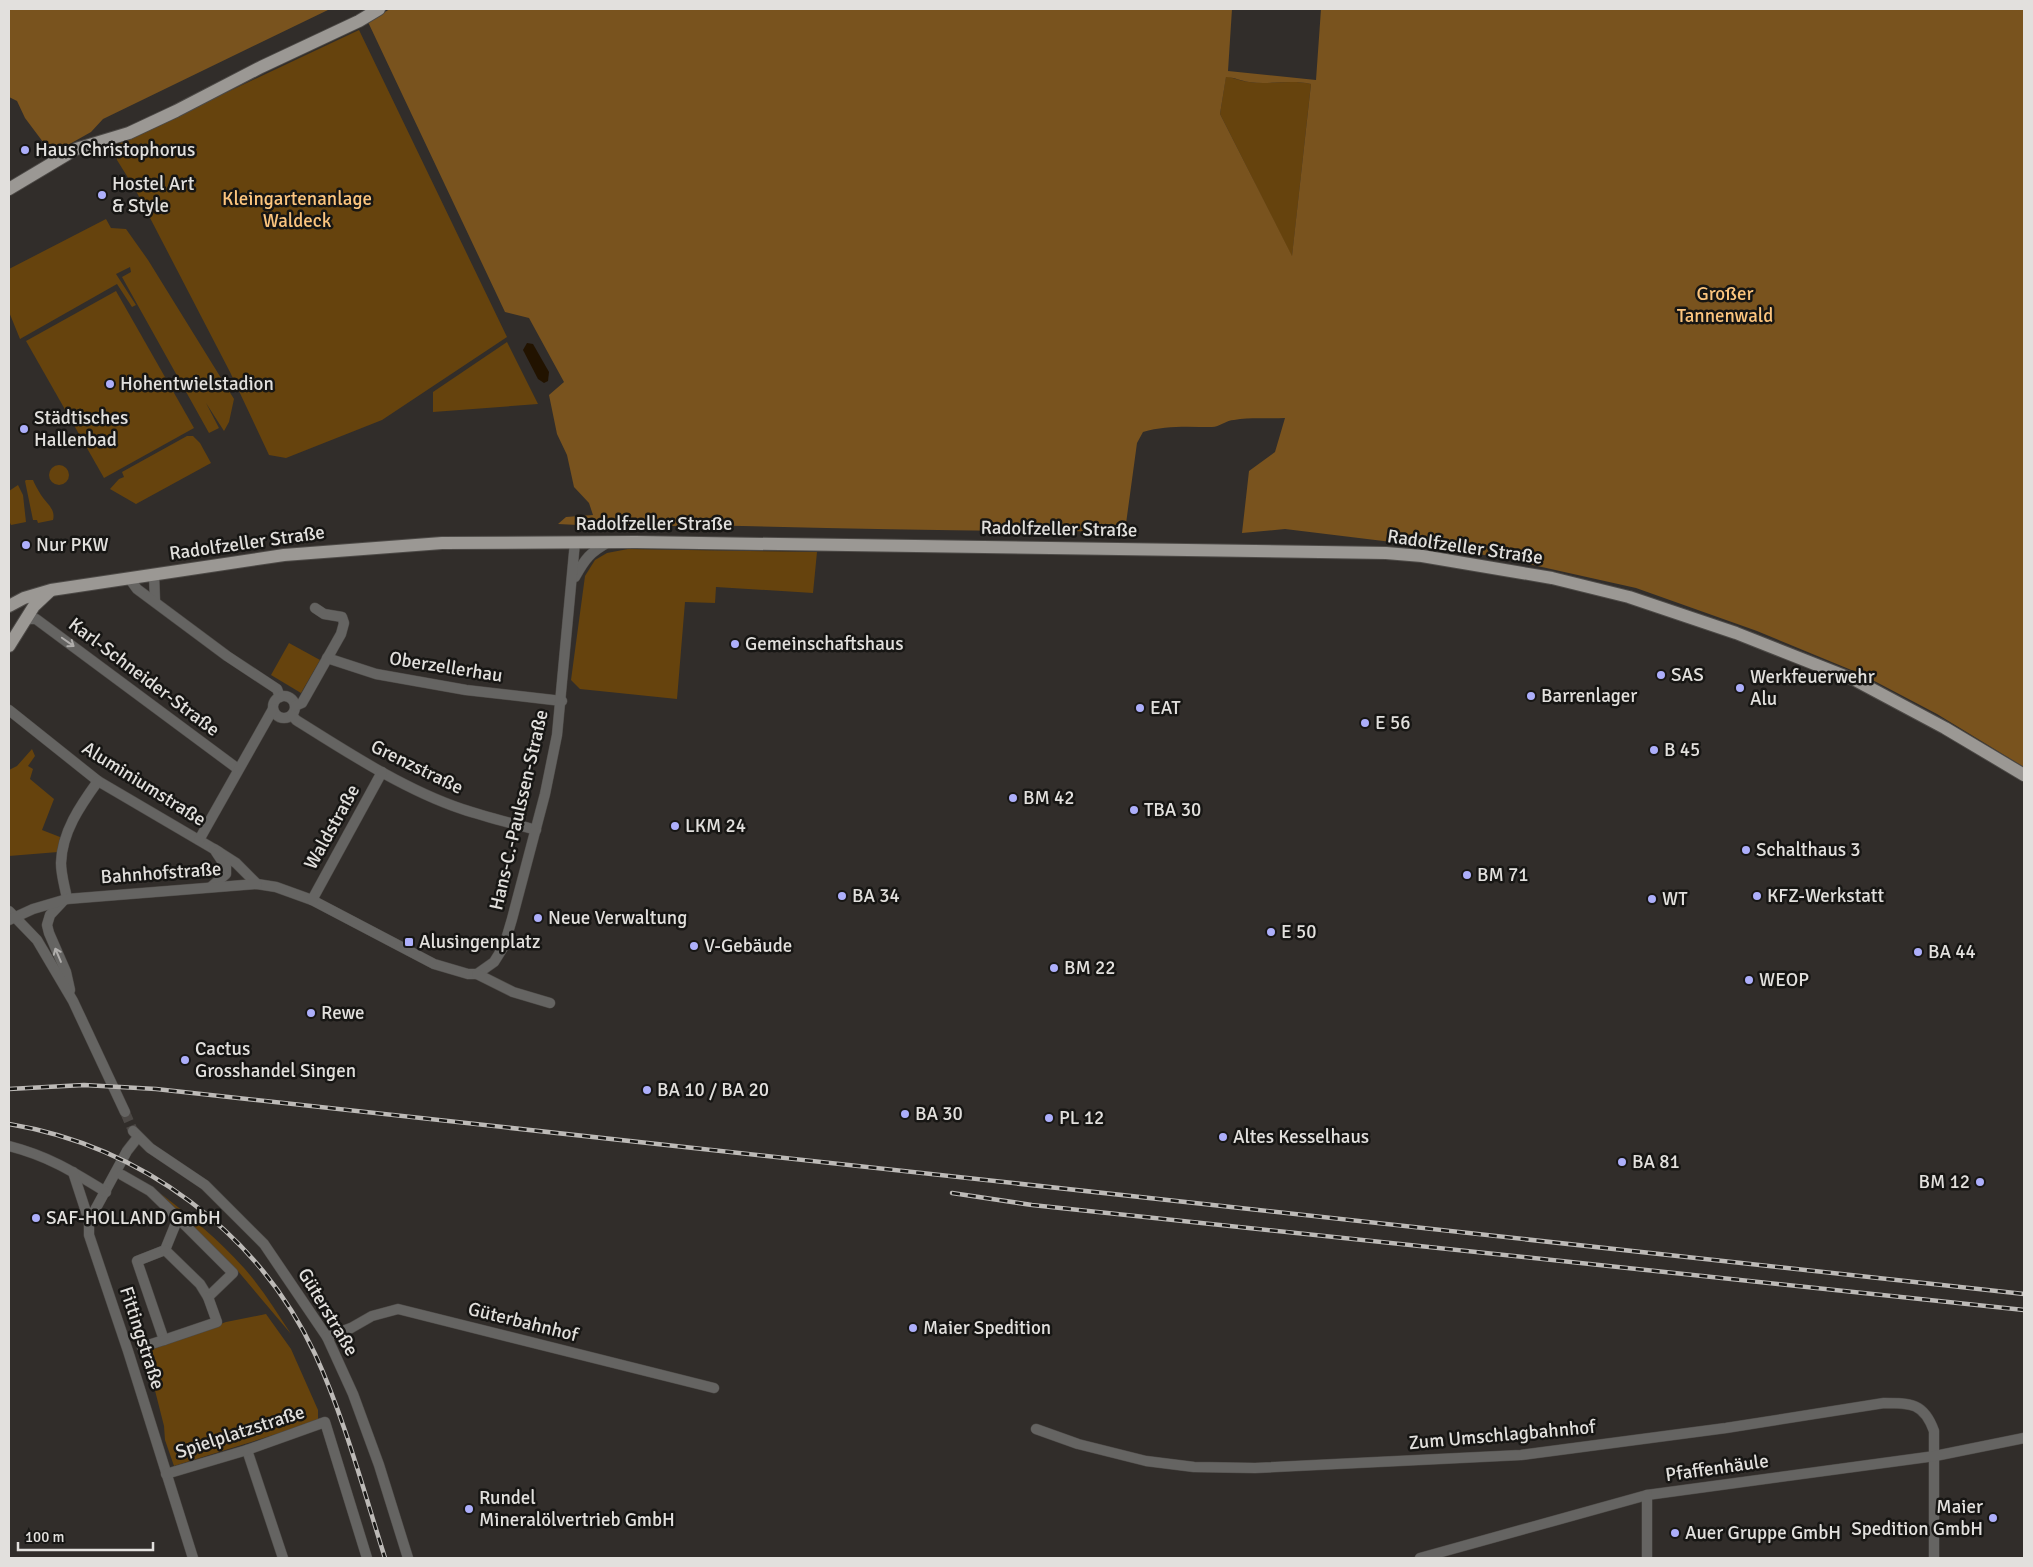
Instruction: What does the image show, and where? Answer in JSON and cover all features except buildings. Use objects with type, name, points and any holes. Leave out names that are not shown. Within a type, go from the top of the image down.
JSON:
[{"type":"main road","points":[[9,189],[76,149],[129,133],[261,67],[359,21],[379,9]]},
{"type":"main road","name":"Radolfzeller Straße","points":[[9,606],[24,598],[51,590],[284,555],[377,547],[508,542],[1386,553],[1422,556],[1552,578],[1629,597],[1736,633],[1854,680],[1945,728],[2024,775]]},
{"type":"main road","points":[[9,646],[34,606],[51,590]]},
{"type":"street","name":"Hans-C.-Paulssen-Straße","points":[[477,974],[494,962],[504,946],[536,830],[554,751],[562,701],[575,542]]},
{"type":"street","points":[[573,580],[586,558],[594,550],[609,542]]},
{"type":"street","points":[[154,575],[155,600]]},
{"type":"street","points":[[129,578],[137,589],[155,600],[227,656],[277,689],[280,697]]},
{"type":"street","points":[[273,709],[280,718],[286,718],[302,704],[341,634],[344,623],[342,617],[324,614],[314,608]]},
{"type":"street","name":"Karl-Schneider-Straße","points":[[26,619],[36,619],[238,769]]},
{"type":"street","name":"Oberzellerhau","points":[[328,658],[376,674],[466,690],[562,701]]},
{"type":"street","points":[[199,840],[273,709],[274,704],[280,697],[287,696],[293,700],[294,711]]},
{"type":"street","name":"Aluminiumstraße","points":[[9,710],[98,781],[276,887]]},
{"type":"street","name":"Grenzstraße","points":[[294,711],[296,720],[382,772],[461,809],[536,830]]},
{"type":"street","name":"Waldstraße","points":[[312,900],[382,772]]},
{"type":"street","points":[[73,1001],[66,972],[47,925],[50,915],[66,899],[61,864],[64,842],[73,819],[98,781]]},
{"type":"street","name":"Aluminiumstraße","points":[[214,849],[236,863],[257,884],[276,887],[312,900],[434,964],[460,973],[477,974]]},
{"type":"street","name":"Aluminiumstraße","points":[[211,888],[226,874],[226,867],[214,849]]},
{"type":"street","name":"Bahnhofstraße","points":[[11,916],[66,899],[257,884]]},
{"type":"street","points":[[11,916],[37,940],[73,1001],[125,1112]]},
{"type":"street","points":[[477,974],[513,992],[550,1003]]},
{"type":"street","name":"Güterstraße","points":[[106,1192],[136,1134],[150,1148],[206,1185],[264,1244],[327,1337],[353,1394],[379,1464],[408,1558]]},
{"type":"street","points":[[9,1146],[34,1152],[106,1192],[89,1221]]},
{"type":"street","name":"Fittingstraße","points":[[73,1172],[89,1221],[89,1235],[128,1351],[193,1558]]},
{"type":"street","points":[[122,1175],[150,1191],[233,1273],[208,1297]]},
{"type":"street","points":[[164,1340],[137,1261],[165,1250],[178,1218]]},
{"type":"street","points":[[142,1347],[217,1322],[208,1297],[200,1284],[165,1250]]},
{"type":"street","name":"Güterbahnhof","points":[[327,1337],[351,1328],[372,1316],[398,1309],[714,1388]]},
{"type":"street","name":"Zum Umschlagbahnhof","points":[[1036,1429],[1078,1444],[1146,1461],[1194,1467],[1255,1468],[1521,1455],[1717,1429],[1884,1403],[1906,1403],[1919,1407],[1930,1421],[1934,1431],[1934,1558]]},
{"type":"street","name":"Spielplatzstraße","points":[[166,1474],[247,1450],[325,1422],[367,1558]]},
{"type":"street","name":"Pfaffenhäule","points":[[1420,1558],[1647,1495],[1934,1456],[2024,1438]]},
{"type":"street","points":[[247,1450],[282,1558]]},
{"type":"street","points":[[1647,1495],[1647,1558]]},
{"type":"green space","points":[[9,9],[330,9],[103,119],[91,132],[52,154],[25,118],[17,101],[9,97]]},
{"type":"green space","name":"Großer Tannenwald","points":[[390,9],[1232,9],[1228,71],[1316,80],[1321,9],[2024,9],[2024,767],[1937,714],[1861,674],[1757,631],[1636,588],[1502,558],[1449,549],[1285,529],[1242,533],[1249,471],[1275,452],[1285,418],[1240,419],[1215,427],[1169,427],[1143,432],[1137,443],[1125,531],[981,531],[558,524],[566,517],[593,515],[589,503],[574,487],[567,455],[557,434],[549,395],[564,382],[529,318],[505,312],[368,22]],"holes":[[[1226,77],[1257,83],[1296,82],[1311,84],[1292,256],[1220,114]]]},
{"type":"green space","name":"Kleingartenanlage Waldeck","points":[[359,30],[507,337],[382,420],[286,458],[269,455],[230,372],[135,189],[117,160],[115,145]]},
{"type":"green space","points":[[1226,76],[1257,83],[1296,82],[1311,84],[1292,257],[1220,114]]},
{"type":"green space","points":[[106,219],[111,228],[126,229],[148,260],[234,399],[229,422],[224,431],[206,403],[219,428],[209,433],[122,277],[131,272],[130,267],[116,274],[136,305],[132,307],[117,284],[20,339],[9,312],[9,269]]},
{"type":"green space","name":"Hohentwielstadion","points":[[116,291],[194,428],[104,478],[26,341]]},
{"type":"green space","points":[[507,342],[538,404],[433,412],[433,392]]},
{"type":"green space","points":[[187,436],[193,436],[200,443],[211,463],[136,504],[110,489],[119,479],[124,477],[122,472]]},
{"type":"green space","points":[[55,465],[63,465],[69,471],[69,479],[63,485],[55,485],[49,479],[49,471]]},
{"type":"green space","points":[[26,480],[33,480],[41,495],[52,509],[53,520],[38,523],[37,520],[33,520]]},
{"type":"green space","points":[[18,485],[23,495],[26,522],[11,525],[9,521],[9,491]]},
{"type":"green space","points":[[628,549],[817,552],[813,593],[716,587],[715,603],[685,602],[677,699],[580,689],[571,680],[585,576],[595,560],[607,553]]},
{"type":"green space","points":[[289,643],[320,660],[301,693],[271,675]]},
{"type":"green space","points":[[32,749],[35,756],[28,766],[33,769],[30,779],[54,799],[42,830],[60,837],[58,852],[9,856],[9,770],[17,766]]},
{"type":"green space","points":[[160,1193],[225,1248],[251,1276],[291,1334],[237,1270]]},
{"type":"green space","points":[[266,1314],[291,1349],[318,1410],[318,1421],[174,1466],[165,1440],[164,1426],[145,1351],[226,1322]]},
{"type":"shaded area","points":[[527,343],[533,344],[549,372],[548,381],[544,383],[538,379],[523,350]]},
{"type":"tunnel","points":[[125,1112],[133,1131]]},
{"type":"railway","points":[[9,1089],[84,1085],[156,1089],[2024,1294]]},
{"type":"railway","points":[[9,1124],[58,1135],[104,1152],[149,1174],[190,1202],[228,1233],[262,1270],[291,1310],[315,1354],[353,1455],[385,1558]]},
{"type":"railway","points":[[952,1193],[1032,1205],[2024,1310]]},
{"type":"place","name":"Haus Christophorus","points":[[25,150]]},
{"type":"place","name":"Hostel Art & Style","points":[[102,195]]},
{"type":"place","name":"Hohentwielstadion","points":[[110,384]]},
{"type":"place","name":"Städtisches Hallenbad","points":[[24,429]]},
{"type":"place","name":"Nur PKW","points":[[26,545]]},
{"type":"place","name":"Gemeinschaftshaus","points":[[735,644]]},
{"type":"place","name":"SAS","points":[[1661,675]]},
{"type":"place","name":"Werkfeuerwehr Alu","points":[[1740,688]]},
{"type":"place","name":"Barrenlager","points":[[1531,696]]},
{"type":"place","name":"EAT","points":[[1140,708]]},
{"type":"place","name":"E 56","points":[[1365,723]]},
{"type":"place","name":"B 45","points":[[1654,750]]},
{"type":"place","name":"BM 42","points":[[1013,798]]},
{"type":"place","name":"TBA 30","points":[[1134,810]]},
{"type":"place","name":"LKM 24","points":[[675,826]]},
{"type":"place","name":"Schalthaus 3","points":[[1746,850]]},
{"type":"place","name":"BM 71","points":[[1467,875]]},
{"type":"place","name":"BA 34","points":[[842,896]]},
{"type":"place","name":"KFZ-Werkstatt","points":[[1757,896]]},
{"type":"place","name":"WT","points":[[1652,899]]},
{"type":"place","name":"Neue Verwaltung","points":[[538,918]]},
{"type":"place","name":"E 50","points":[[1271,932]]},
{"type":"place","name":"Alusingenplatz","points":[[409,942]]},
{"type":"place","name":"V-Gebäude","points":[[694,946]]},
{"type":"place","name":"BA 44","points":[[1918,952]]},
{"type":"place","name":"BM 22","points":[[1054,968]]},
{"type":"place","name":"WEOP","points":[[1749,980]]},
{"type":"place","name":"Rewe","points":[[311,1013]]},
{"type":"place","name":"Cactus Grosshandel Singen","points":[[185,1060]]},
{"type":"place","name":"BA 10 / BA 20","points":[[647,1090]]},
{"type":"place","name":"BA 30","points":[[905,1114]]},
{"type":"place","name":"PL 12","points":[[1049,1118]]},
{"type":"place","name":"Altes Kesselhaus","points":[[1223,1137]]},
{"type":"place","name":"BA 81","points":[[1622,1162]]},
{"type":"place","name":"BM 12","points":[[1980,1182]]},
{"type":"place","name":"SAF-HOLLAND GmbH","points":[[36,1218]]},
{"type":"place","name":"Maier Spedition","points":[[913,1328]]},
{"type":"place","name":"Rundel Mineralölvertrieb GmbH","points":[[469,1509]]},
{"type":"place","name":"Maier Spedition GmbH","points":[[1993,1518]]},
{"type":"place","name":"Auer Gruppe GmbH","points":[[1675,1533]]}]
